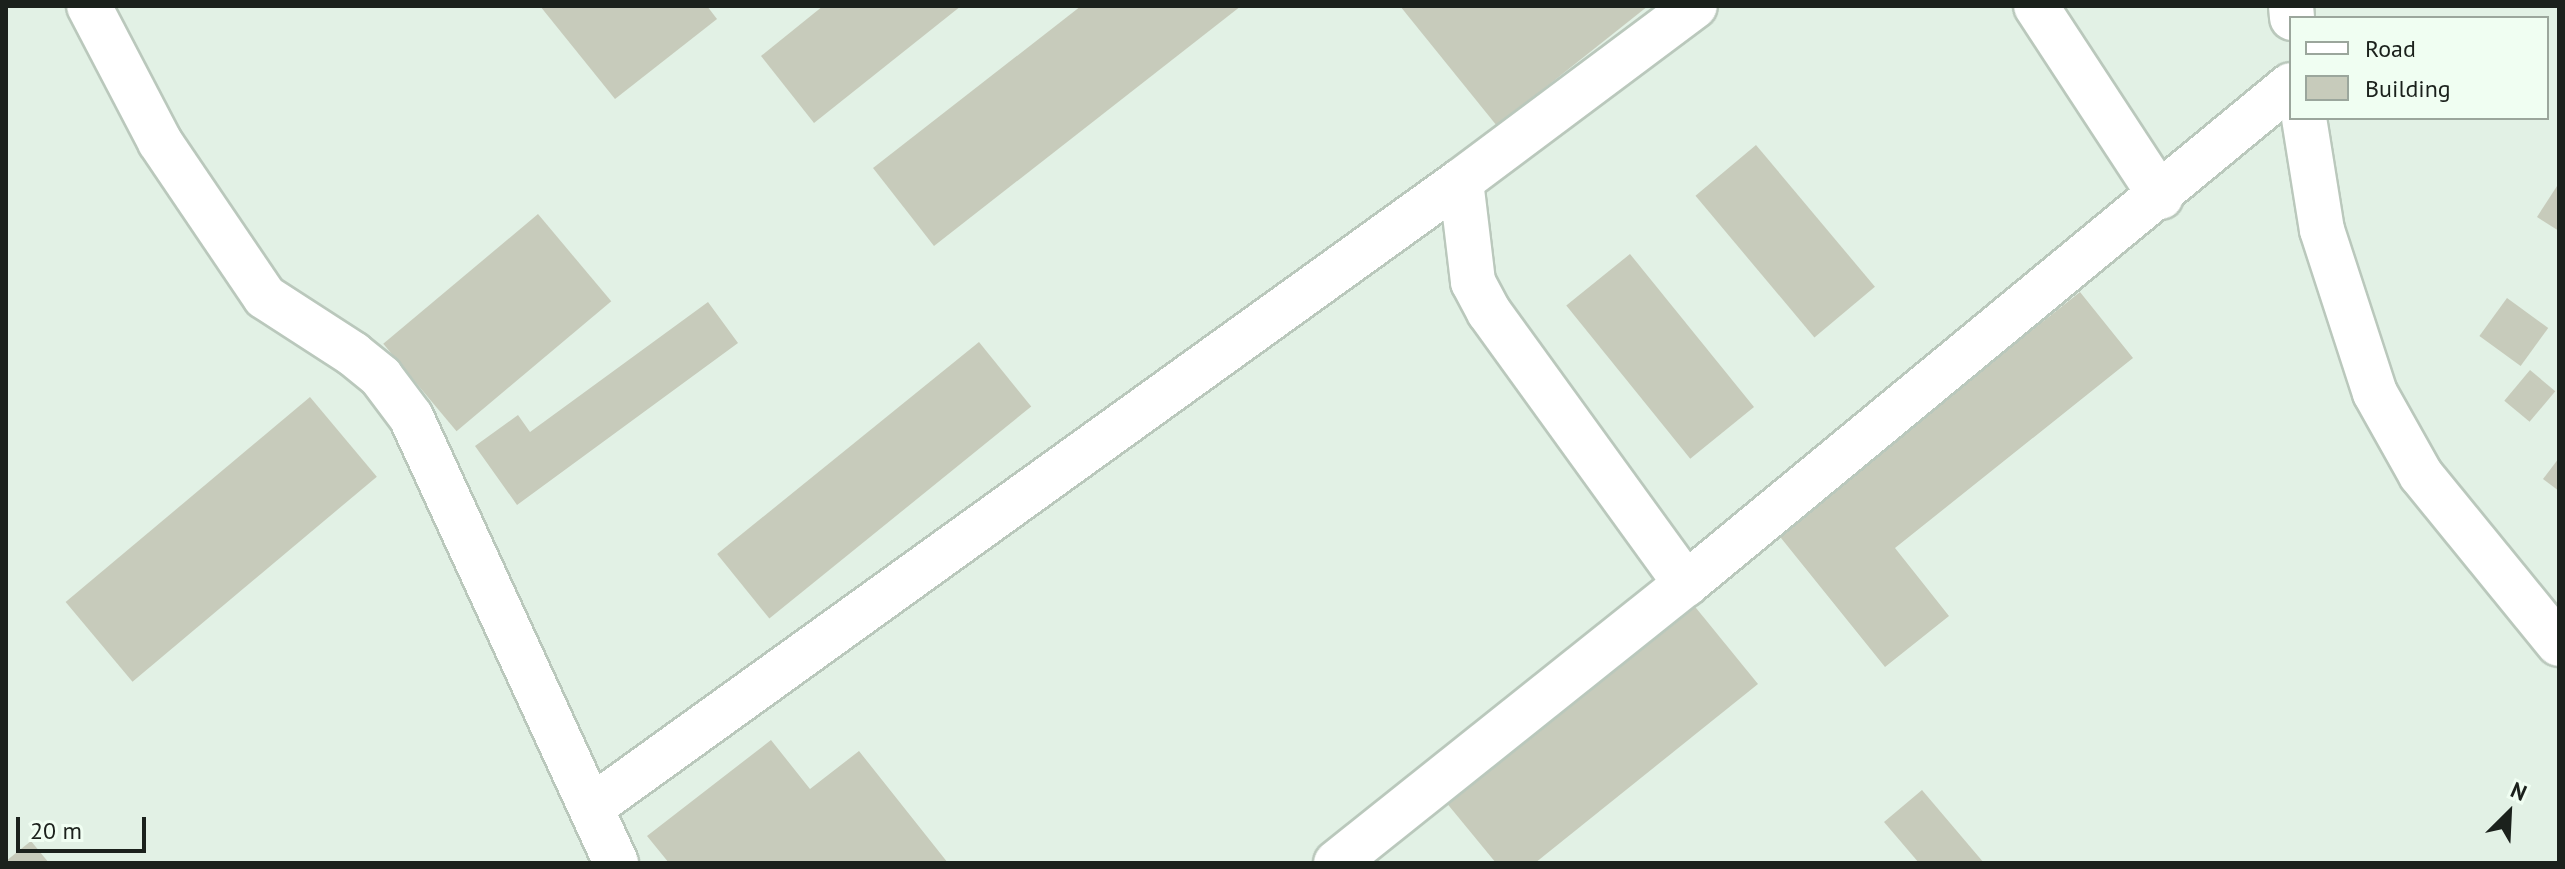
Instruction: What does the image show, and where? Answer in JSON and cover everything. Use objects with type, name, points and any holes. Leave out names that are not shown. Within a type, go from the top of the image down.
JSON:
[{"type":"street","points":[[89,6],[160,142],[265,297],[353,354],[381,377],[411,417],[593,806],[616,863]]},
{"type":"street","points":[[593,806],[1461,181],[1695,6]]},
{"type":"street","points":[[2036,6],[2161,197]]},
{"type":"street","points":[[1336,863],[1686,584],[2161,197],[2289,87]]},
{"type":"street","points":[[2304,120],[2322,230],[2375,393],[2421,475],[2559,644]]},
{"type":"street","points":[[1461,181],[1473,282],[1489,312],[1686,584]]},
{"type":"building","points":[[540,6],[707,6],[717,19],[615,99]]},
{"type":"building","points":[[823,6],[961,6],[814,123],[761,56]]},
{"type":"building","points":[[1081,6],[1241,6],[934,246],[873,168]]},
{"type":"building","points":[[1400,6],[1648,6],[1497,126]]},
{"type":"building","points":[[1756,145],[1875,287],[1814,337],[1695,196]]},
{"type":"building","points":[[2559,183],[2559,231],[2537,217]]},
{"type":"building","points":[[538,214],[611,301],[457,431],[383,344]]},
{"type":"building","points":[[1630,254],[1754,407],[1690,459],[1566,306]]},
{"type":"building","points":[[2080,292],[2133,358],[1895,548],[1949,616],[1885,667],[1777,533]]},
{"type":"building","points":[[2507,298],[2548,328],[2521,366],[2479,336]]},
{"type":"building","points":[[708,302],[738,343],[517,505],[475,446],[518,415],[530,432]]},
{"type":"building","points":[[979,342],[1031,407],[769,619],[717,554]]},
{"type":"building","points":[[2530,370],[2555,391],[2530,422],[2504,401]]},
{"type":"building","points":[[310,397],[377,477],[132,682],[66,602]]},
{"type":"building","points":[[2559,458],[2559,491],[2543,479]]},
{"type":"building","points":[[1692,603],[1758,684],[1535,863],[1496,863],[1445,801]]},
{"type":"building","points":[[771,740],[810,789],[859,751],[948,863],[669,863],[647,836]]},
{"type":"building","points":[[1922,790],[1984,863],[1919,863],[1884,822]]},
{"type":"building","points":[[31,841],[49,863],[6,863],[6,861]]}]
